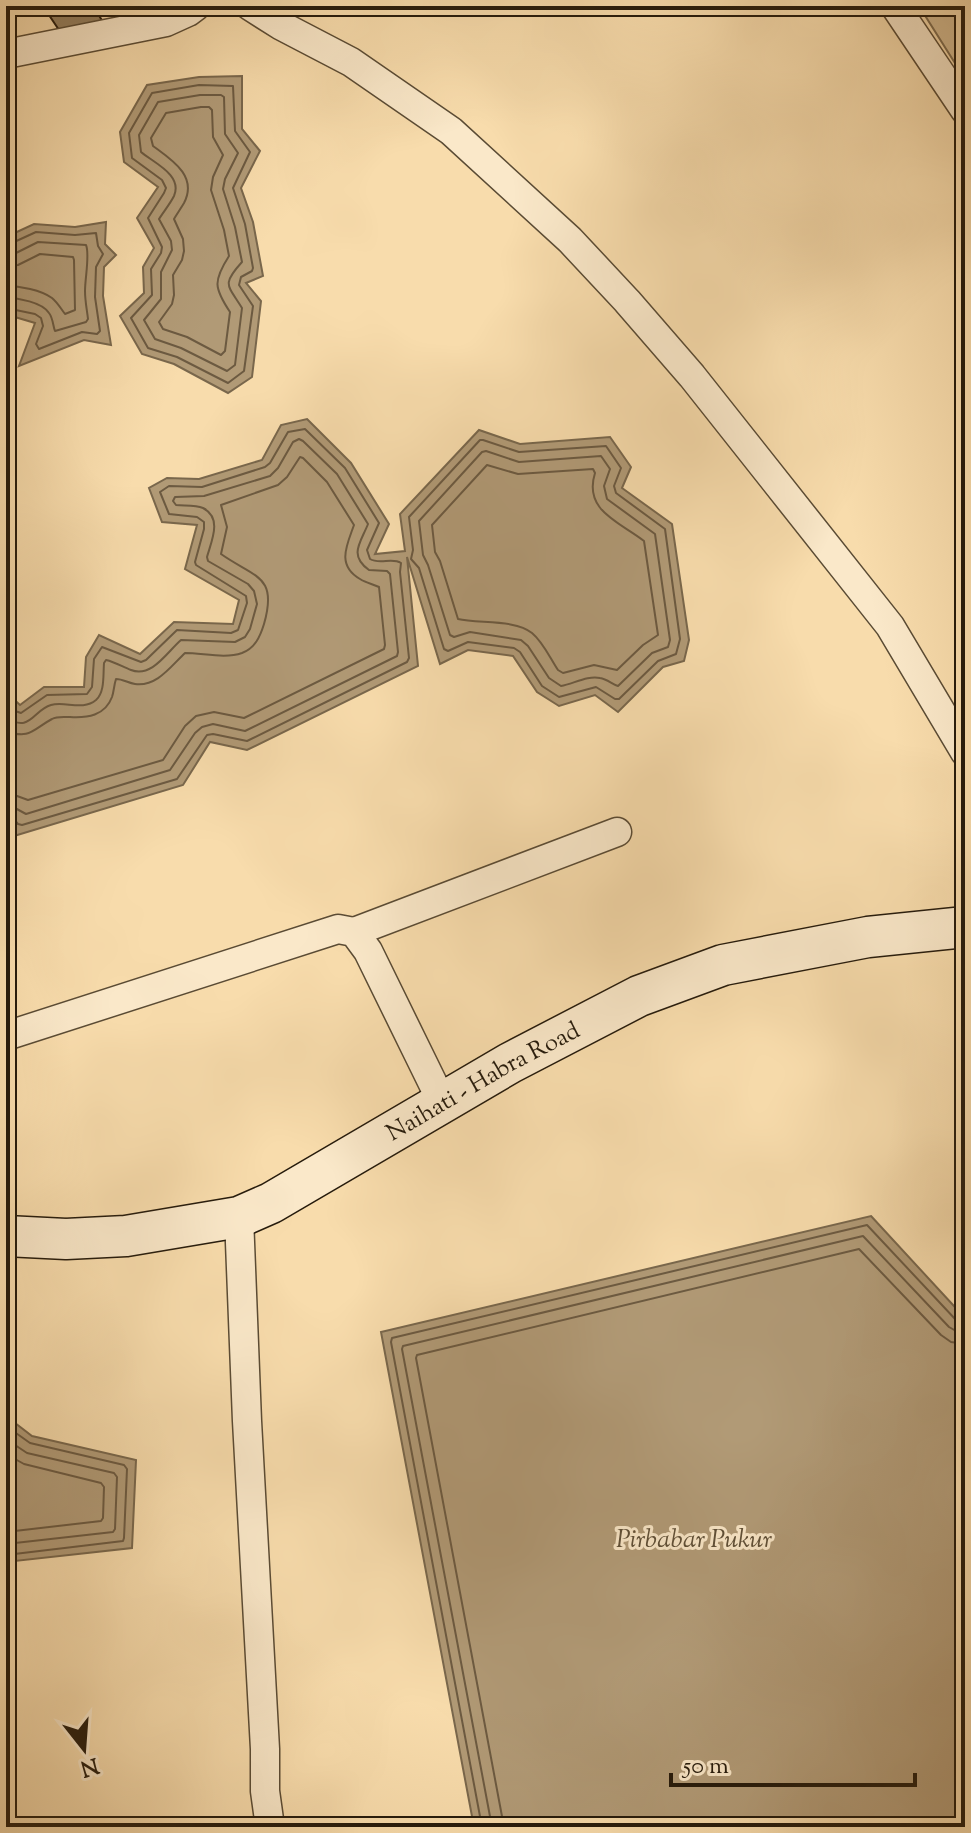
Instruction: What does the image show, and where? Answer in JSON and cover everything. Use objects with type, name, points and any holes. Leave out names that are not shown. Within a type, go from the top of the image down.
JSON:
[{"type":"main road","name":"Naihati - Habra Road","points":[[6,1236],[66,1239],[126,1236],[239,1217],[271,1203],[510,1063],[639,996],[723,965],[868,937],[965,927]]},
{"type":"street","points":[[6,54],[166,22],[196,6]]},
{"type":"street","points":[[250,6],[351,62],[451,131],[580,250],[692,376],[890,626],[965,752]]},
{"type":"street","points":[[895,6],[965,110]]},
{"type":"street","points":[[6,1036],[338,929],[354,932],[617,832]]},
{"type":"street","points":[[354,932],[368,951],[442,1102]]},
{"type":"street","points":[[239,1217],[265,1791],[270,1827]]},
{"type":"shaded area","points":[[919,6],[965,6],[965,79]]},
{"type":"water","points":[[242,76],[242,129],[260,151],[241,188],[253,222],[263,276],[246,283],[261,301],[252,377],[228,393],[174,364],[142,354],[120,316],[144,293],[143,267],[154,248],[137,218],[158,187],[124,162],[120,132],[147,85],[199,77]]},
{"type":"water","points":[[106,222],[105,244],[116,255],[104,267],[103,296],[111,345],[84,340],[19,366],[35,323],[8,315],[6,320],[6,237],[34,224],[75,227]]},
{"type":"water","points":[[307,419],[351,463],[389,524],[375,554],[405,551],[400,514],[479,430],[520,444],[610,437],[631,467],[622,488],[672,524],[689,640],[684,661],[663,667],[618,712],[595,695],[559,706],[537,692],[513,656],[468,650],[440,664],[407,557],[418,666],[247,750],[210,742],[183,785],[14,836],[6,816],[6,692],[20,705],[44,687],[84,687],[86,657],[99,635],[140,654],[174,622],[233,624],[239,600],[185,569],[197,525],[162,522],[149,488],[167,478],[199,479],[262,460],[281,425]]},
{"type":"water","name":"Pirbabar Pukur","points":[[871,1216],[965,1318],[965,1827],[474,1827],[381,1332]]},
{"type":"water","points":[[6,1416],[32,1436],[136,1460],[132,1548],[6,1562]]},
{"type":"building","points":[[46,6],[93,6],[103,22],[59,30]]}]
